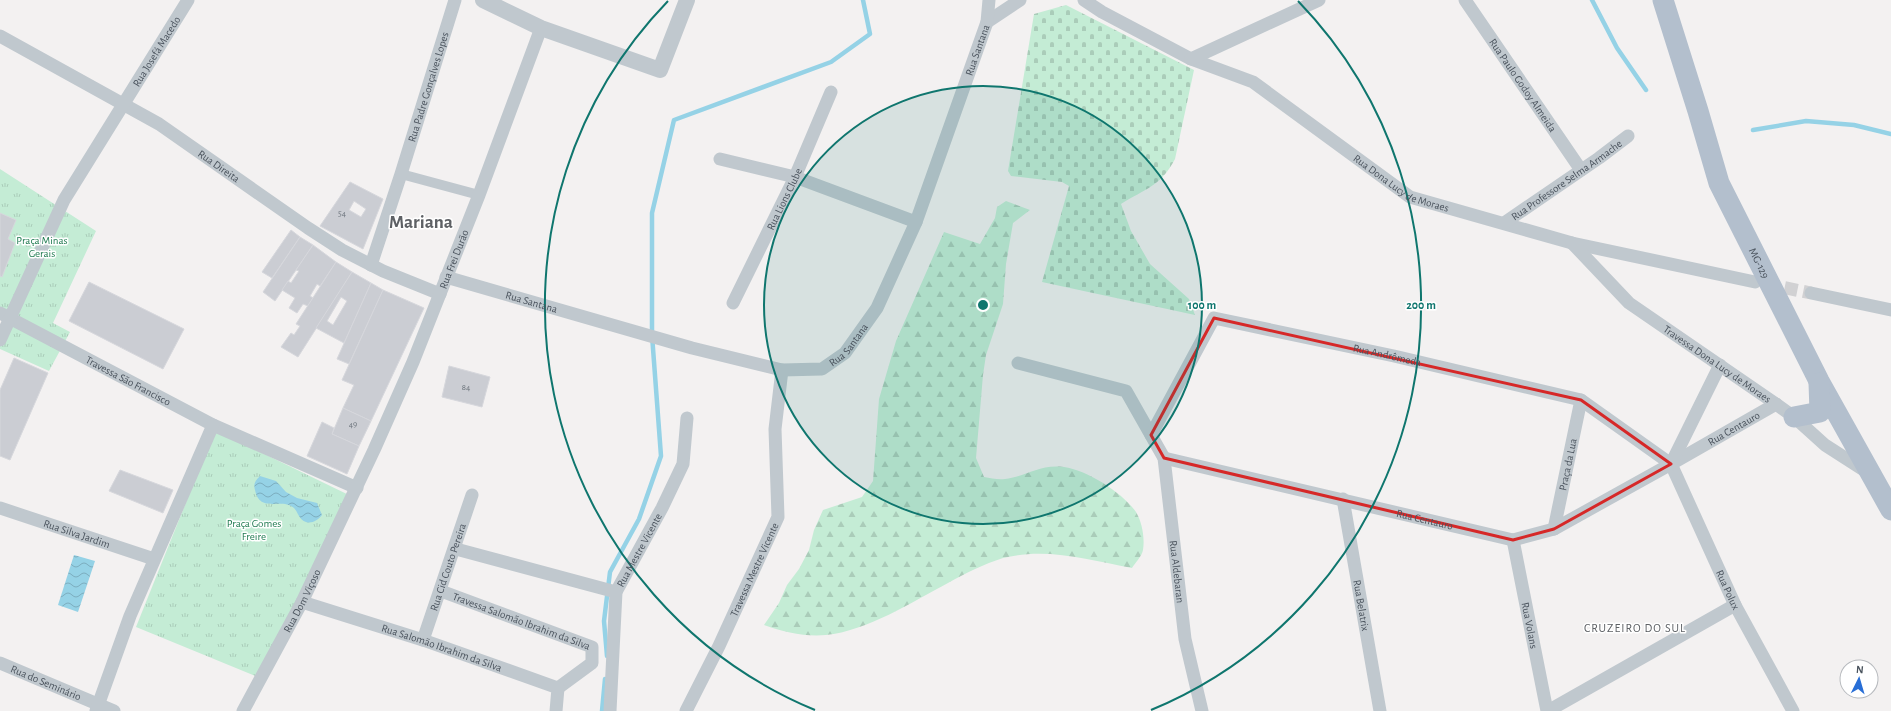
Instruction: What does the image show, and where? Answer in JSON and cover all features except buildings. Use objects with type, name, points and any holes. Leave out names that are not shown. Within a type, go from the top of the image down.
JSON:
[{"type":"main road","name":"MG-129","points":[[1663,0],[1719,184],[1819,381],[1891,510]]},
{"type":"main road","points":[[1794,417],[1820,412],[1819,381]]},
{"type":"street","name":"Rua Josefá Macedo","points":[[5,316],[64,200],[123,102],[188,0]]},
{"type":"street","name":"Rua Padre Gonçalves Lopes","points":[[371,265],[455,0]]},
{"type":"street","points":[[483,0],[542,28],[660,70],[687,0]]},
{"type":"street","name":"Rua Santana","points":[[446,277],[692,348],[782,370],[822,369],[844,353],[877,308],[916,222],[988,22],[989,0]]},
{"type":"street","points":[[988,22],[1020,0]]},
{"type":"street","name":"Rua Dona Lucy de Moraes","points":[[1084,0],[1102,6],[1191,59],[1252,82],[1410,197],[1572,243],[1755,282]]},
{"type":"street","points":[[1191,59],[1319,0]]},
{"type":"street","name":"Rua Paulo Godoy Almeida","points":[[1465,0],[1581,170]]},
{"type":"street","name":"Rua Frei Durão","points":[[356,488],[413,362],[479,195],[542,28]]},
{"type":"street","name":"Rua Direita","points":[[0,36],[123,102],[173,133],[308,228],[342,250],[371,265],[440,294]]},
{"type":"street","name":"Rua Lions Clube","points":[[733,303],[795,177],[831,92]]},
{"type":"street","name":"Rua Professore Selma Armache","points":[[1504,223],[1628,136]]},
{"type":"street","points":[[720,159],[795,177],[916,222]]},
{"type":"street","points":[[401,174],[479,195]]},
{"type":"street","name":"Travessa Dona Lucy de Moraes","points":[[1572,243],[1628,303],[1794,417],[1824,445],[1872,475]]},
{"type":"street","points":[[1811,293],[1891,310]]},
{"type":"street","points":[[0,340],[5,316]]},
{"type":"street","name":"Travessa São Francisco","points":[[5,316],[213,425]]},
{"type":"street","name":"Rua Andrômeda","points":[[1151,434],[1214,318],[1394,356],[1582,400],[1672,464]]},
{"type":"street","name":"Rua Aldebaran","points":[[1018,363],[1126,391],[1164,458],[1185,639],[1202,711]]},
{"type":"street","points":[[1672,464],[1720,365]]},
{"type":"street","name":"Travessa Mestre Vicente","points":[[686,711],[719,646],[778,517],[775,429],[782,370]]},
{"type":"street","name":"Praça da Lua","points":[[1554,529],[1582,400]]},
{"type":"street","name":"Rua Centauro","points":[[1164,458],[1513,540],[1554,529],[1672,464],[1776,404]]},
{"type":"street","name":"Rua Mestre Vicente","points":[[610,711],[616,592],[662,508],[683,464],[687,418]]},
{"type":"street","points":[[98,708],[130,616],[213,425],[356,488]]},
{"type":"street","name":"Rua Polux","points":[[1672,464],[1735,605],[1790,710]]},
{"type":"street","name":"Rua Dom Viçoso","points":[[243,711],[302,602],[356,488]]},
{"type":"street","name":"Rua Cid Couto Pereira","points":[[423,640],[456,549],[472,495]]},
{"type":"street","name":"Rua Belatrix","points":[[1343,500],[1380,711]]},
{"type":"street","name":"Rua Silva Jardim","points":[[0,508],[154,559]]},
{"type":"street","name":"Rua Volans","points":[[1513,540],[1548,711]]},
{"type":"street","points":[[456,549],[616,592]]},
{"type":"street","name":"Travessa Salomão Ibrahim da Silva","points":[[441,591],[592,647],[592,663],[558,688]]},
{"type":"street","name":"Rua Salomão Ibrahim da Silva","points":[[302,602],[423,640],[558,688]]},
{"type":"street","points":[[1548,711],[1735,605]]},
{"type":"street","name":"Rua do Seminário","points":[[0,662],[98,708],[114,711]]},
{"type":"street","points":[[556,711],[558,688]]},
{"type":"highlighted area","points":[[1214,318],[1581,400],[1671,464],[1554,529],[1513,540],[1164,458],[1151,435]]},
{"type":"green space","points":[[1066,5],[1194,70],[1175,159],[1170,168],[1152,186],[1121,204],[1131,231],[1150,264],[1189,299],[1195,315],[1042,282],[1069,186],[1062,182],[1011,176],[1008,171],[1034,14]]},
{"type":"green space","name":"Praça Minas Gerais","points":[[0,169],[96,231],[53,323],[70,332],[49,371],[0,349],[0,341],[12,313],[0,309]]},
{"type":"green space","points":[[1006,201],[1030,210],[1013,223],[1006,264],[1003,304],[986,355],[976,458],[984,477],[997,479],[1013,478],[1047,467],[1064,467],[1083,473],[1104,484],[1122,497],[1136,512],[1140,520],[1143,535],[1144,545],[1141,555],[1132,568],[1084,558],[1052,554],[1019,555],[1003,558],[968,572],[889,615],[857,628],[826,635],[802,635],[764,625],[779,603],[787,585],[799,569],[809,550],[814,530],[823,510],[862,497],[873,481],[879,399],[896,341],[944,232],[980,244],[995,218],[997,207]]},
{"type":"green space","name":"Praça Gomes Freire","points":[[215,430],[353,497],[258,677],[136,627]]},
{"type":"water","points":[[260,476],[276,481],[286,492],[297,498],[317,503],[322,515],[315,521],[306,522],[300,518],[294,508],[289,505],[272,504],[261,501],[254,488],[255,482]]},
{"type":"water","points":[[74,555],[95,561],[78,612],[58,605]]},
{"type":"waterway","points":[[607,656],[604,621],[610,572],[639,519],[661,456],[652,335],[652,213],[674,120],[831,62],[870,34],[863,0]]},
{"type":"waterway","points":[[1592,0],[1617,48],[1646,90]]},
{"type":"waterway","points":[[1753,130],[1806,121],[1854,125],[1891,134]]},
{"type":"waterway","points":[[602,711],[605,679]]},
{"type":"tunnel","points":[[1766,284],[1811,293]]},
{"type":"district","name":"Mariana","points":[[421,221]]},
{"type":"district","name":"CRUZEIRO DO SUL","points":[[1635,628]]}]
